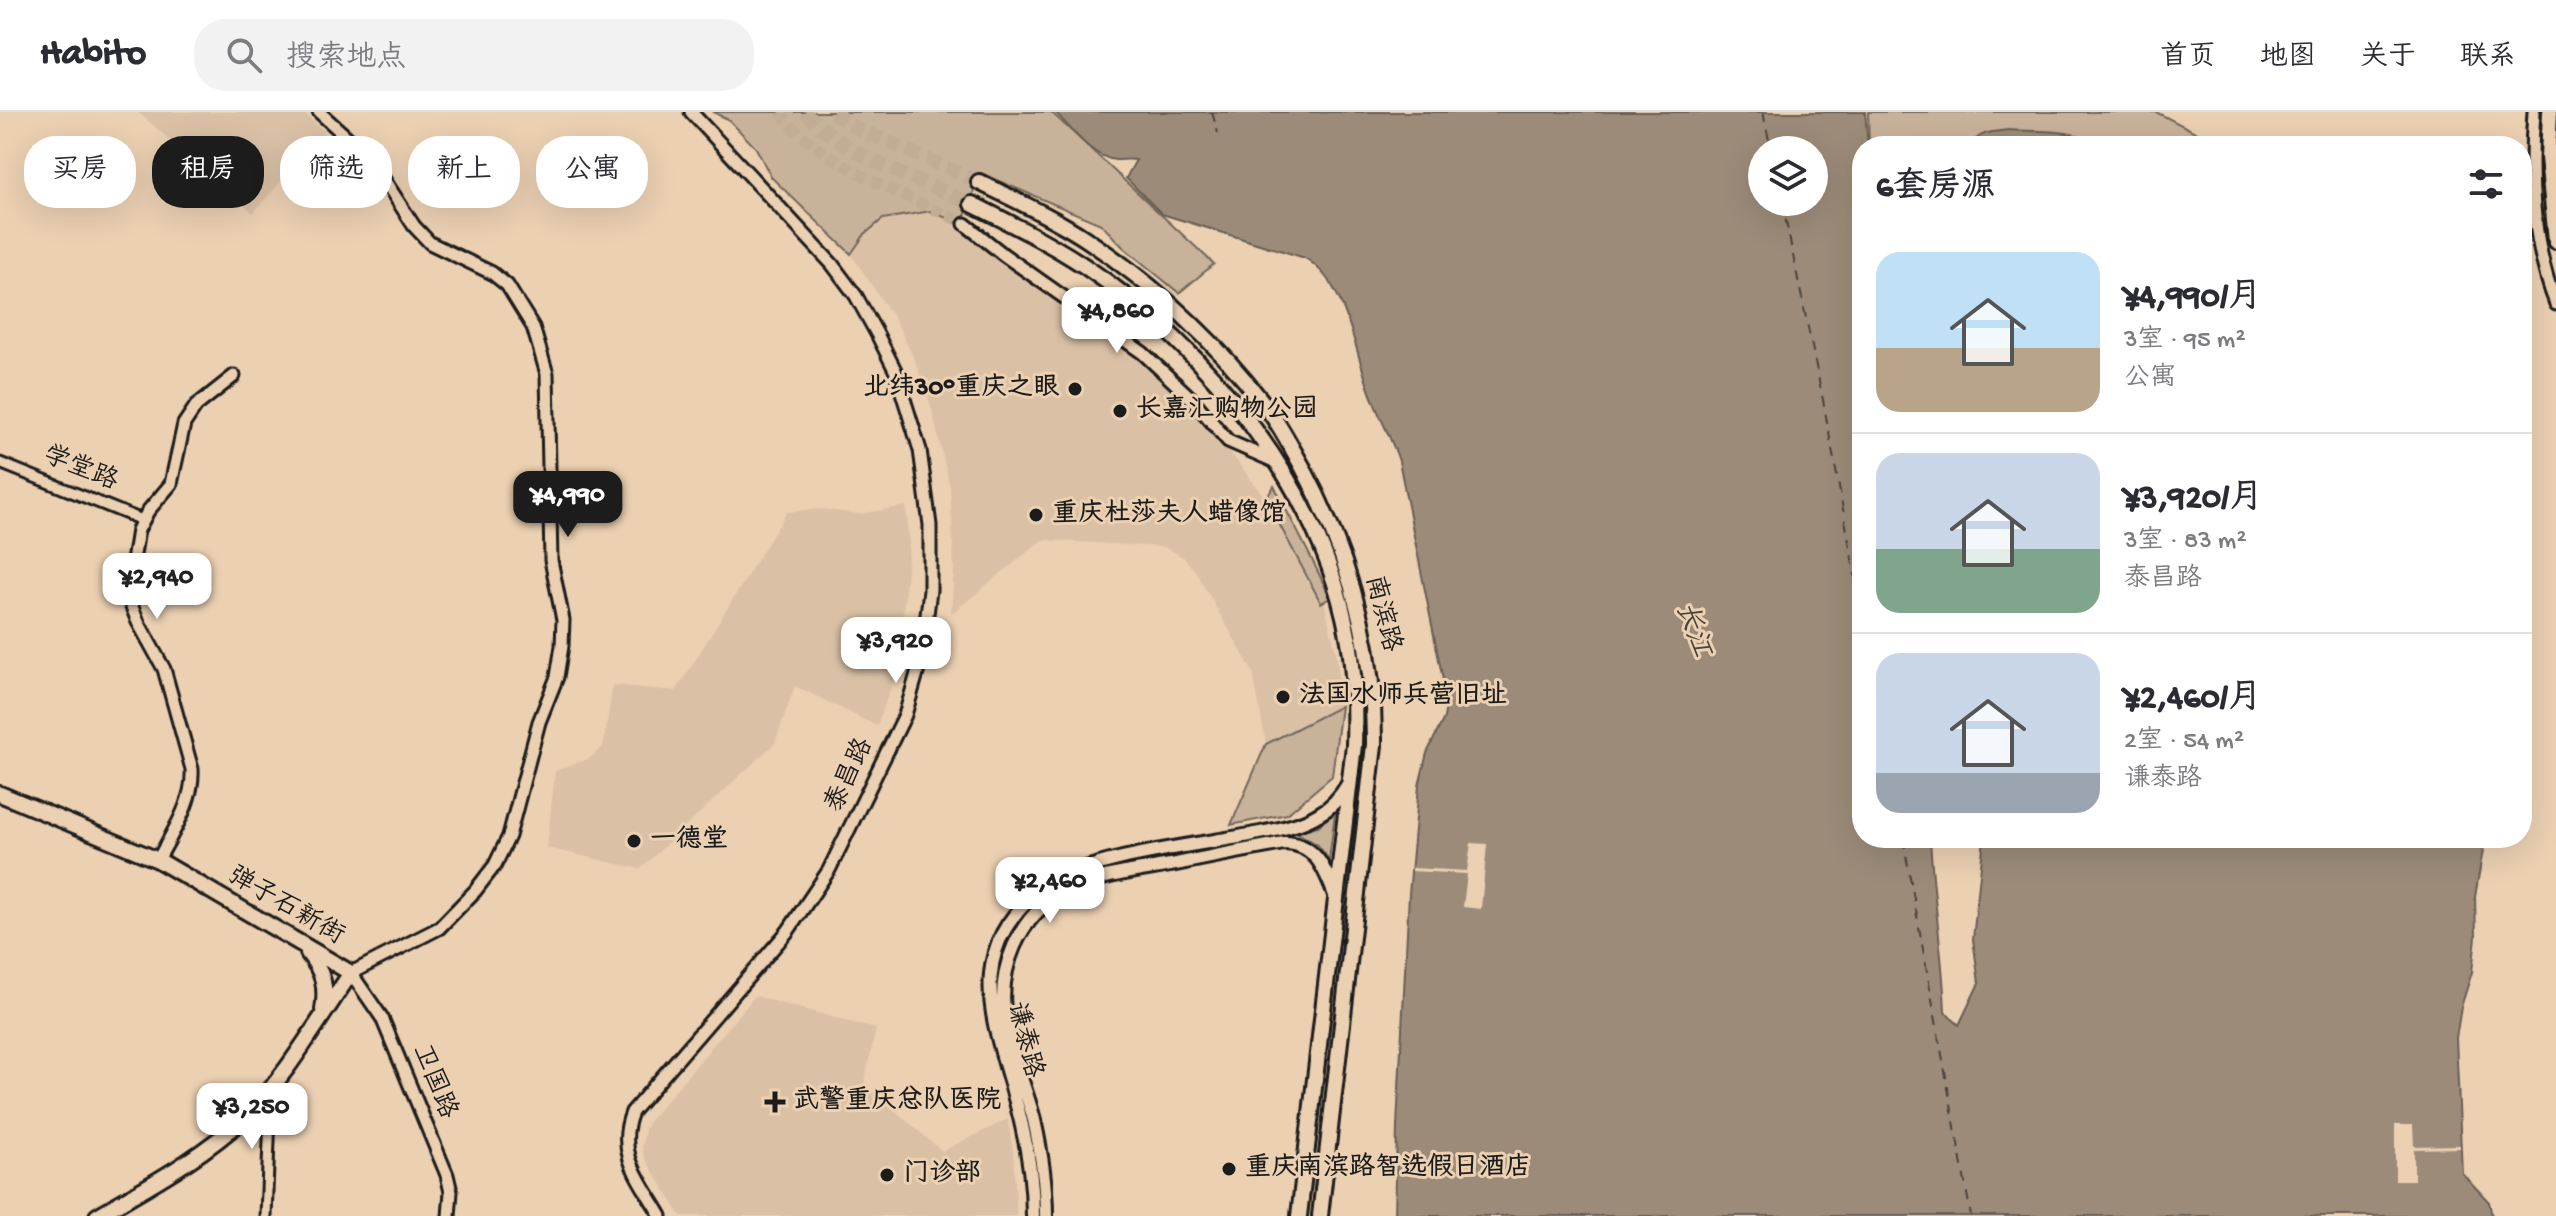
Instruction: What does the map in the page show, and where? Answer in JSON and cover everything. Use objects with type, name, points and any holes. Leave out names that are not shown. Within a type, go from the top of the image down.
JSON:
[{"type":"main road","points":[[2550,112],[2548,157],[2556,241]]},
{"type":"main road","name":"南滨路","points":[[979,182],[1043,213],[1086,239],[1137,277],[1200,333],[1266,406],[1316,493],[1337,541],[1365,636],[1374,711],[1371,775],[1320,1216]]},
{"type":"main road","name":"南滨路","points":[[972,204],[1036,236],[1084,266],[1164,329],[1232,402],[1277,463],[1298,498],[1319,543],[1342,608],[1352,661],[1355,712],[1299,1216]]},
{"type":"main road","name":"谦泰路","points":[[1033,1216],[1030,1168],[1022,1124],[995,1031],[989,996],[993,963],[1010,924],[1026,903],[1065,876],[1108,862],[1303,823],[1333,805],[1349,781]]},
{"type":"main road","name":"弹子石新街","points":[[0,794],[158,860],[351,973],[271,1088],[247,1115],[193,1160],[97,1216]]},
{"type":"main road","name":"谦泰路","points":[[1046,1216],[1034,1121],[1006,1029],[1003,996],[1006,964],[1011,950],[1035,914],[1052,899],[1091,881],[1284,843],[1299,845],[1315,854],[1335,895]]},
{"type":"main road","points":[[300,944],[315,962],[325,982],[322,1015]]},
{"type":"main road","points":[[1308,1126],[1323,1126],[1331,1115]]},
{"type":"main road","points":[[1302,1183],[1308,1171],[1317,1173],[1313,1216]]},
{"type":"street","points":[[319,112],[370,158],[414,226],[430,243],[492,273],[507,285],[533,327],[547,374],[551,560],[563,620],[557,677],[539,722],[509,836],[495,865],[439,928],[351,973]]},
{"type":"street","name":"泰昌路","points":[[661,1216],[629,1159],[624,1136],[632,1112],[788,931],[829,870],[905,715],[922,656],[930,590],[930,525],[920,450],[895,370],[877,334],[856,296],[832,264],[691,112]]},
{"type":"street","points":[[2534,112],[2532,158],[2536,223],[2541,258],[2556,304]]},
{"type":"street","points":[[965,224],[1143,353],[1193,400],[1228,441],[1277,463]]},
{"type":"street","points":[[158,860],[190,798],[192,769],[164,669],[132,607],[130,580],[138,530],[142,520],[171,484],[181,434],[188,416],[234,376]]},
{"type":"street","name":"学堂路","points":[[0,463],[142,520]]},
{"type":"street","name":"卫国路","points":[[351,973],[382,1018],[442,1162],[451,1192],[449,1216]]},
{"type":"street","points":[[266,1216],[271,1088]]},
{"type":"shaded area","points":[[138,112],[303,112],[325,132],[321,136],[280,136],[280,183],[264,201],[264,136],[165,136]]},
{"type":"shaded area","points":[[713,112],[1051,112],[1214,264],[1179,293],[1123,247],[1101,224],[980,173],[962,225],[931,211],[883,219],[865,234],[851,254],[771,177],[756,148],[729,120]]},
{"type":"shaded area","points":[[1868,112],[2156,112],[2203,136],[1869,136]]},
{"type":"shaded area","name":"长嘉汇购物公园","points":[[931,211],[962,225],[998,260],[1139,359],[1192,406],[1224,444],[1266,499],[1321,602],[1324,601],[1337,657],[1341,706],[1266,744],[1253,672],[1196,572],[1183,557],[1164,547],[1042,540],[951,614],[954,569],[950,487],[931,406],[897,323],[851,254],[865,234],[883,219]]},
{"type":"shaded area","points":[[1274,486],[1330,598],[1321,603],[1266,499]]},
{"type":"shaded area","points":[[906,506],[909,546],[899,664],[877,726],[795,686],[775,743],[640,869],[547,848],[555,771],[590,758],[603,747],[613,685],[676,691],[787,512],[820,509],[859,514]]},
{"type":"shaded area","points":[[1341,706],[1332,776],[1287,814],[1231,825],[1266,744]]},
{"type":"shaded area","points":[[1335,813],[1329,860],[1318,845],[1298,831],[1318,826]]},
{"type":"shaded area","name":"武警重庆总队医院","points":[[755,996],[876,1029],[864,1084],[942,1151],[1008,1119],[1017,1216],[681,1216],[645,1158],[642,1147],[645,1129]]},
{"type":"water","name":"长江","points":[[1055,112],[1865,112],[1867,136],[1852,136],[1852,848],[1931,848],[1945,1012],[1959,1025],[1979,983],[1973,939],[1983,848],[2483,848],[2475,897],[2476,937],[2472,972],[2461,1007],[2456,1038],[2462,1173],[2489,1202],[2492,1216],[1395,1216],[1409,894],[1419,786],[1427,753],[1444,718],[1447,700],[1399,461],[1372,397],[1341,302],[1320,270],[1305,258],[1162,214],[1126,178],[1136,160],[1116,160],[1099,154]]},
{"type":"water","points":[[2043,131],[2078,136],[1980,136],[1992,132]]},
{"type":"pier","points":[[1471,843],[1487,844],[1481,909],[1463,907],[1467,874],[1412,871],[1412,868],[1467,871]]},
{"type":"pier","points":[[2395,1125],[2413,1125],[2414,1146],[2460,1145],[2460,1148],[2414,1149],[2414,1180],[2395,1180]]},
{"type":"ferry route","points":[[1212,112],[1218,133]]},
{"type":"ferry route","points":[[1763,112],[1768,136]]},
{"type":"ferry route","points":[[1785,216],[1852,558]]},
{"type":"ferry route","points":[[1905,848],[1971,1216]]},
{"type":"tunnel","points":[[780,112],[816,147],[839,162],[965,224]]},
{"type":"tunnel","points":[[805,112],[822,128],[862,154],[972,204]]},
{"type":"tunnel","points":[[833,112],[857,128],[979,182]]},
{"type":"place","name":"北纬30°重庆之眼","points":[[1075,389]]},
{"type":"place","name":"长嘉汇购物公园","points":[[1120,411]]},
{"type":"place","name":"重庆杜莎夫人蜡像馆","points":[[1036,515]]},
{"type":"place","name":"法国水师兵营旧址","points":[[1283,697]]},
{"type":"place","name":"一德堂","points":[[634,841]]},
{"type":"place","name":"武警重庆总队医院","points":[[775,1102]]},
{"type":"place","name":"重庆南滨路智选假日酒店","points":[[1229,1169]]},
{"type":"place","name":"门诊部","points":[[887,1175]]}]
